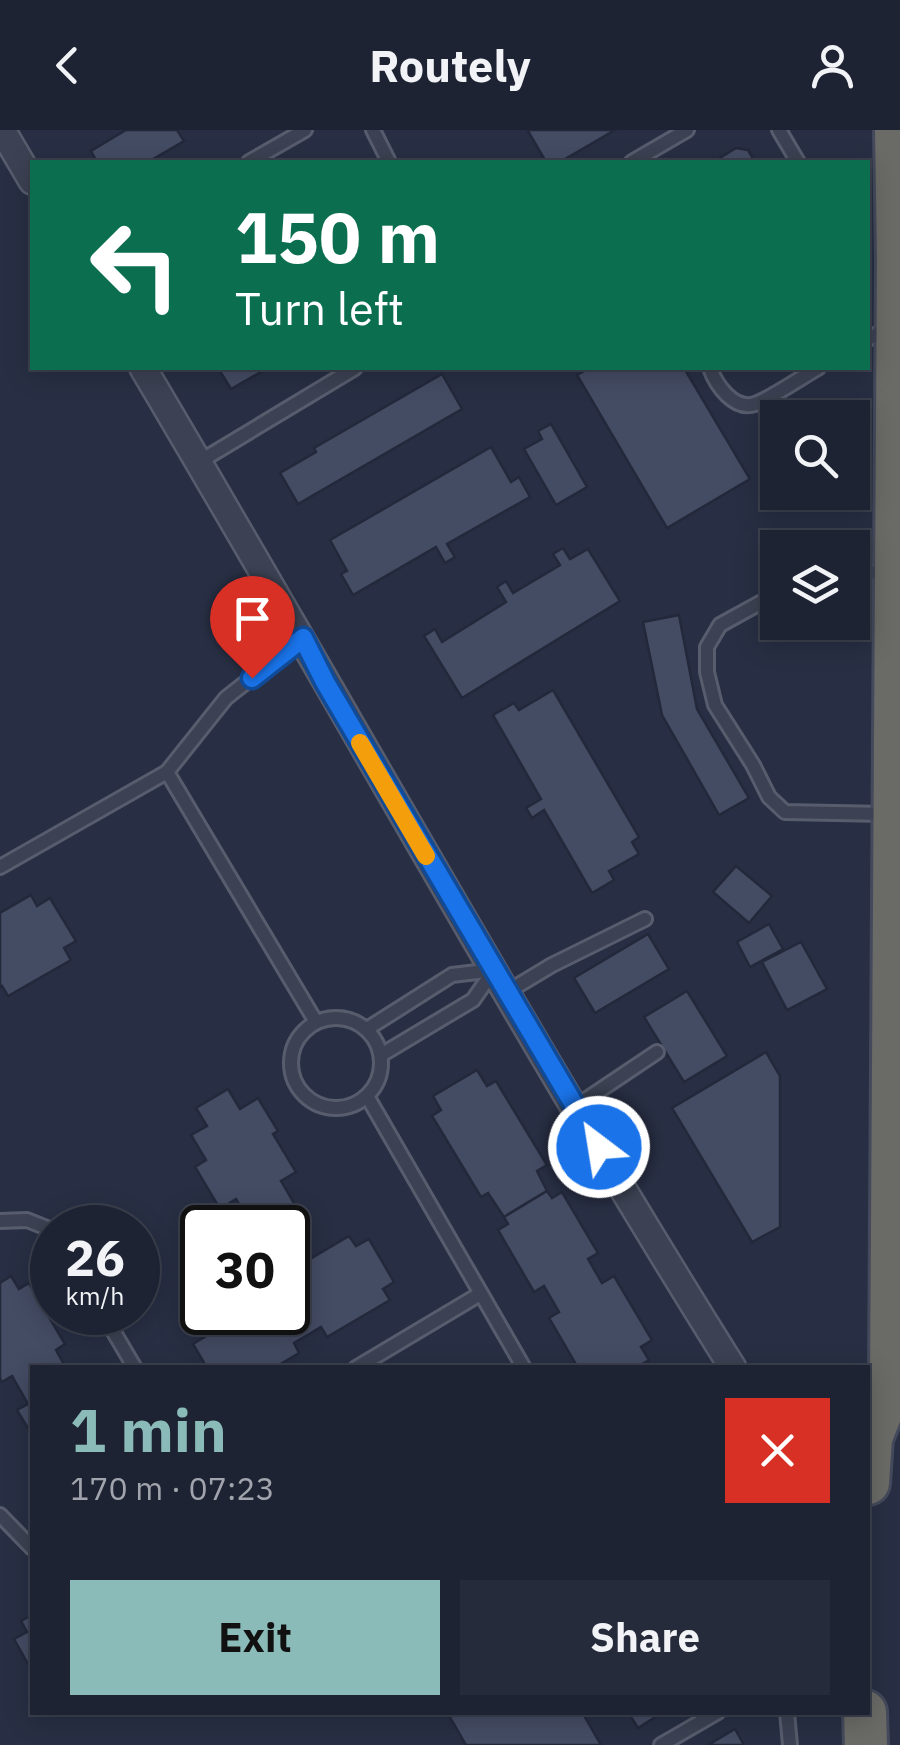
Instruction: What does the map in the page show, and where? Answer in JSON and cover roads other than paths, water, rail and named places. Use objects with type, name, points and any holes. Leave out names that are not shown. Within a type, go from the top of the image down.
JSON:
[{"type":"highway","points":[[870,1436],[896,1394],[894,814],[873,573],[882,332],[890,278],[889,196],[896,130]]},
{"type":"highway","points":[[870,1439],[882,1452],[900,1490]]},
{"type":"highway","points":[[865,1715],[866,1745]]},
{"type":"street","points":[[2,130],[30,178]]},
{"type":"street","points":[[144,370],[500,981],[731,1365]]},
{"type":"lane","points":[[254,160],[306,130]]},
{"type":"lane","points":[[372,130],[389,160]]},
{"type":"lane","points":[[635,160],[687,130]]},
{"type":"lane","points":[[779,130],[797,160]]},
{"type":"lane","points":[[199,462],[352,370]]},
{"type":"lane","points":[[711,370],[714,382],[736,403],[753,405],[814,370]]},
{"type":"lane","points":[[760,603],[720,625],[706,647],[707,672],[714,705],[753,765],[769,798],[785,812],[894,814]]},
{"type":"lane","points":[[0,868],[167,772],[226,698],[303,638]]},
{"type":"lane","points":[[167,772],[316,1022]]},
{"type":"lane","points":[[381,1055],[500,981],[552,964],[644,919]]},
{"type":"lane","points":[[367,1029],[452,974],[500,981]]},
{"type":"lane","points":[[340,1017],[354,1020],[376,1041],[381,1070],[367,1096],[355,1104],[326,1108],[300,1092],[293,1078],[292,1048],[299,1035],[316,1022],[340,1017]]},
{"type":"lane","points":[[575,1107],[657,1052]]},
{"type":"lane","points":[[367,1096],[522,1365]]},
{"type":"lane","points":[[0,1221],[30,1221]]},
{"type":"lane","points":[[361,1365],[480,1294]]},
{"type":"lane","points":[[116,1335],[133,1365]]},
{"type":"lane","points":[[0,1516],[30,1546]]},
{"type":"lane","points":[[661,1745],[713,1715]]},
{"type":"lane","points":[[787,1715],[790,1745]]}]
